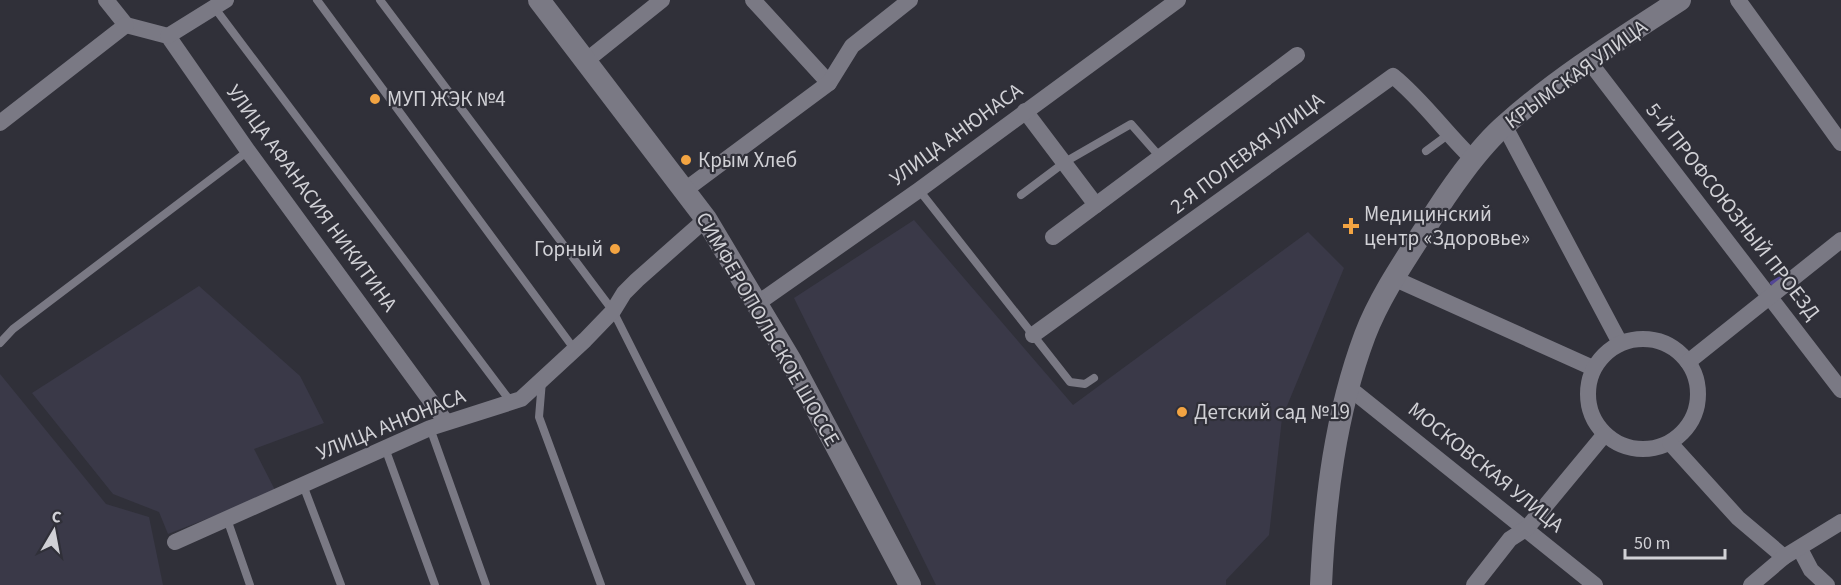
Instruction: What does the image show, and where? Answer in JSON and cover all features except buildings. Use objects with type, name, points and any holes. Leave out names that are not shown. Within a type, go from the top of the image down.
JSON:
[{"type":"main road","name":"КРЫМСКАЯ УЛИЦА","points":[[1321,585],[1332,457],[1348,387],[1366,334],[1393,279],[1446,196],[1504,125],[1588,60],[1680,0]]},
{"type":"main road","name":"СИМФЕРОПОЛЬСКОЕ ШОССЕ","points":[[543,2],[706,219],[758,303],[910,585]]},
{"type":"street","points":[[106,0],[126,25],[168,36],[220,4]]},
{"type":"street","points":[[587,60],[662,0]]},
{"type":"street","points":[[753,0],[829,83]]},
{"type":"street","points":[[685,190],[829,83],[852,46],[910,0]]},
{"type":"street","name":"УЛИЦА АНЮНАСА","points":[[758,303],[919,190],[1178,0]]},
{"type":"street","points":[[1738,0],[1841,143]]},
{"type":"street","points":[[0,123],[126,25]]},
{"type":"street","name":"УЛИЦА АФАНАСИЯ НИКИТИНА","points":[[168,36],[438,425]]},
{"type":"street","points":[[1053,237],[1297,55]]},
{"type":"street","name":"5-Й ПРОФСОЮЗНЫЙ ПРОЕЗД","points":[[1588,60],[1770,294],[1841,390]]},
{"type":"street","name":"2-Я ПОЛЕВАЯ УЛИЦА","points":[[1033,335],[1393,76],[1412,92],[1474,161]]},
{"type":"street","points":[[1025,111],[1096,205]]},
{"type":"street","points":[[1504,125],[1620,343]]},
{"type":"street","name":"УЛИЦА АНЮНАСА","points":[[175,542],[438,425],[521,399],[575,350],[613,311],[624,293],[637,280],[706,219]]},
{"type":"street","points":[[1688,362],[1770,294],[1841,240]]},
{"type":"street","points":[[1393,279],[1593,368]]},
{"type":"street","points":[[1638,339],[1657,340],[1674,348],[1688,362],[1697,383],[1697,406],[1688,427],[1671,442],[1648,450],[1624,447],[1604,435],[1591,415],[1587,391],[1593,368],[1604,353],[1620,343],[1638,339]]},
{"type":"street","name":"МОСКОВСКАЯ УЛИЦА","points":[[1348,387],[1527,528],[1595,585]]},
{"type":"street","points":[[1474,585],[1510,539],[1527,528],[1604,435]]},
{"type":"street","points":[[1671,442],[1738,518],[1784,557]]},
{"type":"street","points":[[1751,585],[1784,557],[1841,522]]},
{"type":"street","points":[[1800,549],[1811,570],[1827,585]]},
{"type":"lane","points":[[317,0],[575,350]]},
{"type":"lane","points":[[380,0],[613,311],[751,585]]},
{"type":"lane","points":[[220,4],[512,402]]},
{"type":"lane","points":[[1021,195],[1064,163],[1131,124],[1160,157]]},
{"type":"lane","points":[[1426,151],[1449,134]]},
{"type":"lane","points":[[0,343],[13,329],[248,152]]},
{"type":"lane","points":[[919,190],[1070,382],[1085,384],[1094,378]]},
{"type":"lane","points":[[542,381],[538,417],[601,585]]},
{"type":"lane","points":[[438,425],[486,585]]},
{"type":"lane","points":[[385,448],[435,585]]},
{"type":"lane","points":[[303,485],[340,585]]},
{"type":"lane","points":[[227,519],[250,585]]},
{"type":"shaded area","points":[[914,220],[1073,405],[1308,232],[1344,268],[1282,418],[1269,535],[1226,580],[1226,585],[936,585],[794,298]]},
{"type":"shaded area","points":[[199,286],[300,376],[324,423],[254,449],[276,492],[168,534],[159,512],[113,494],[32,393]]},
{"type":"shaded area","points":[[0,374],[106,504],[149,517],[163,585],[0,585]]},
{"type":"waterway","points":[[1772,283],[1784,276]]},
{"type":"place","name":"МУП ЖЭК №4","points":[[375,99]]},
{"type":"place","name":"Крым Хлеб","points":[[686,160]]},
{"type":"place","name":"Медицинский центр «Здоровье»","points":[[1351,226]]},
{"type":"place","name":"Горный","points":[[615,249]]},
{"type":"place","name":"Детский сад №19","points":[[1182,412]]}]
